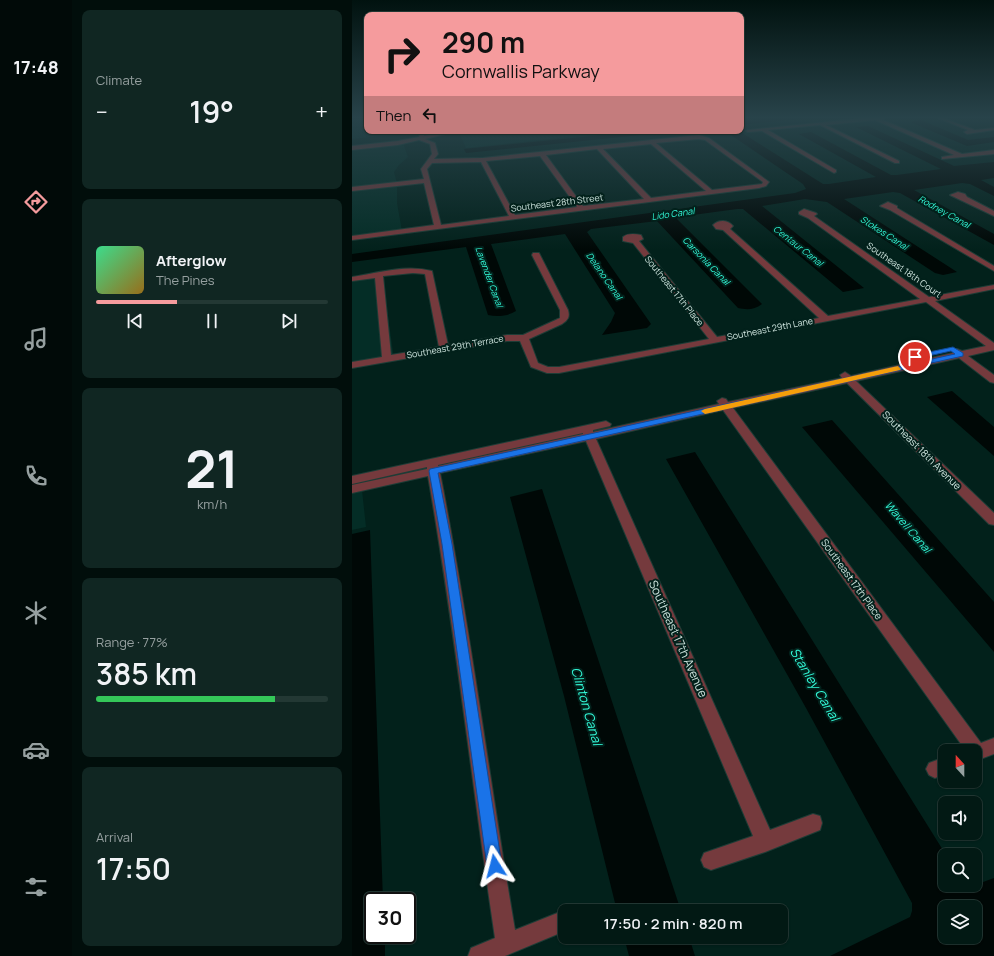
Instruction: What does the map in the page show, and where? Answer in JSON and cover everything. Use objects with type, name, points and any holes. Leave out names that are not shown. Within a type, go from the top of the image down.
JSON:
[{"type":"street","points":[[438,227],[424,169],[430,162],[440,162]]},
{"type":"street","points":[[484,162],[512,218]]},
{"type":"street","points":[[548,162],[582,208]]},
{"type":"street","points":[[612,162],[649,200]]},
{"type":"street","points":[[675,162],[711,192]]},
{"type":"street","name":"Southeast 28th Street","points":[[352,238],[711,192],[764,184],[766,182],[739,162]]},
{"type":"street","points":[[818,162],[834,171],[832,172],[841,173]]},
{"type":"street","points":[[893,162],[898,164]]},
{"type":"street","points":[[352,189],[426,181]]},
{"type":"street","points":[[962,198],[994,214]]},
{"type":"street","points":[[892,208],[994,269]]},
{"type":"street","name":"Southeast 18th Court","points":[[810,216],[992,344]]},
{"type":"street","points":[[726,228],[826,319]]},
{"type":"street","name":"Southeast 17th Place","points":[[635,241],[715,340]]},
{"type":"street","points":[[524,338],[559,322],[564,319],[565,315],[531,254]]},
{"type":"street","points":[[352,279],[410,271],[424,271],[428,273],[444,348]]},
{"type":"street","points":[[379,275],[387,359]]},
{"type":"street","name":"Southeast 29th Lane","points":[[524,338],[534,365],[547,370],[567,369],[994,287]]},
{"type":"street","name":"Southeast 29th Terrace","points":[[352,365],[507,338],[524,338]]},
{"type":"street","points":[[352,480],[432,467],[992,344]]},
{"type":"street","points":[[956,352],[994,380]]},
{"type":"street","name":"Southeast 18th Avenue","points":[[846,376],[994,521]]},
{"type":"street","name":"Southeast 17th Place","points":[[724,403],[970,744]]},
{"type":"street","name":"Southeast 17th Avenue","points":[[588,433],[765,842]]},
{"type":"street","points":[[352,489],[432,467]]},
{"type":"street","points":[[432,467],[447,544],[507,944]]},
{"type":"street","name":"Southeast 17th Place","points":[[982,751],[994,746]]},
{"type":"street","points":[[711,860],[765,842],[813,823]]},
{"type":"street","points":[[479,956],[558,923]]},
{"type":"shaded area","points":[[352,162],[403,162],[394,172],[397,183],[397,203],[402,231],[352,238]]},
{"type":"shaded area","points":[[382,273],[394,359],[352,365],[352,277]]},
{"type":"shaded area","points":[[362,490],[366,527],[352,530],[352,493]]},
{"type":"water","points":[[770,162],[788,162],[823,184],[876,177],[848,162],[866,162],[891,175],[941,169],[926,162],[945,162],[954,166],[994,162],[994,178],[981,180],[994,187],[994,196],[970,184],[962,183],[914,190],[994,234],[994,245],[900,193],[893,192],[844,199],[957,272],[943,275],[935,273],[827,202],[805,199],[762,206],[864,288],[843,292],[743,209],[678,217],[677,219],[762,304],[753,308],[738,308],[657,221],[591,229],[587,232],[651,324],[647,328],[602,335],[615,313],[565,234],[491,244],[516,311],[503,316],[488,315],[466,247],[352,262],[352,254],[795,193],[806,189],[803,184]]},
{"type":"water","points":[[952,391],[994,427],[994,456],[927,397]]},
{"type":"water","name":"Wavell Canal","points":[[832,420],[994,602],[994,652],[802,427]]},
{"type":"water","name":"Stanley Canal","points":[[695,452],[942,848],[938,848],[938,892],[982,892],[982,882],[994,878],[994,956],[830,956],[910,917],[912,903],[806,708],[666,459]]},
{"type":"water","name":"Clinton Canal","points":[[542,489],[679,904],[615,904],[564,696],[510,497]]},
{"type":"water","points":[[370,530],[383,892],[364,892],[364,944],[385,944],[385,956],[352,956],[352,534]]},
{"type":"water","points":[[626,944],[691,944],[695,956],[629,956]]},
{"type":"slow traffic","points":[[705,411],[898,369]]},
{"type":"route","points":[[495,866],[447,544],[434,471],[960,355],[953,349],[915,357]]},
{"type":"water label","name":"Rodney Canal","points":[[944,212]]},
{"type":"water label","name":"Lido Canal","points":[[673,214]]},
{"type":"water label","name":"Stokes Canal","points":[[884,233]]},
{"type":"water label","name":"Centaur Canal","points":[[798,246]]},
{"type":"water label","name":"Carsonia Canal","points":[[706,261]]},
{"type":"water label","name":"Delano Canal","points":[[604,276]]},
{"type":"water label","name":"Lavender Canal","points":[[489,277]]}]
